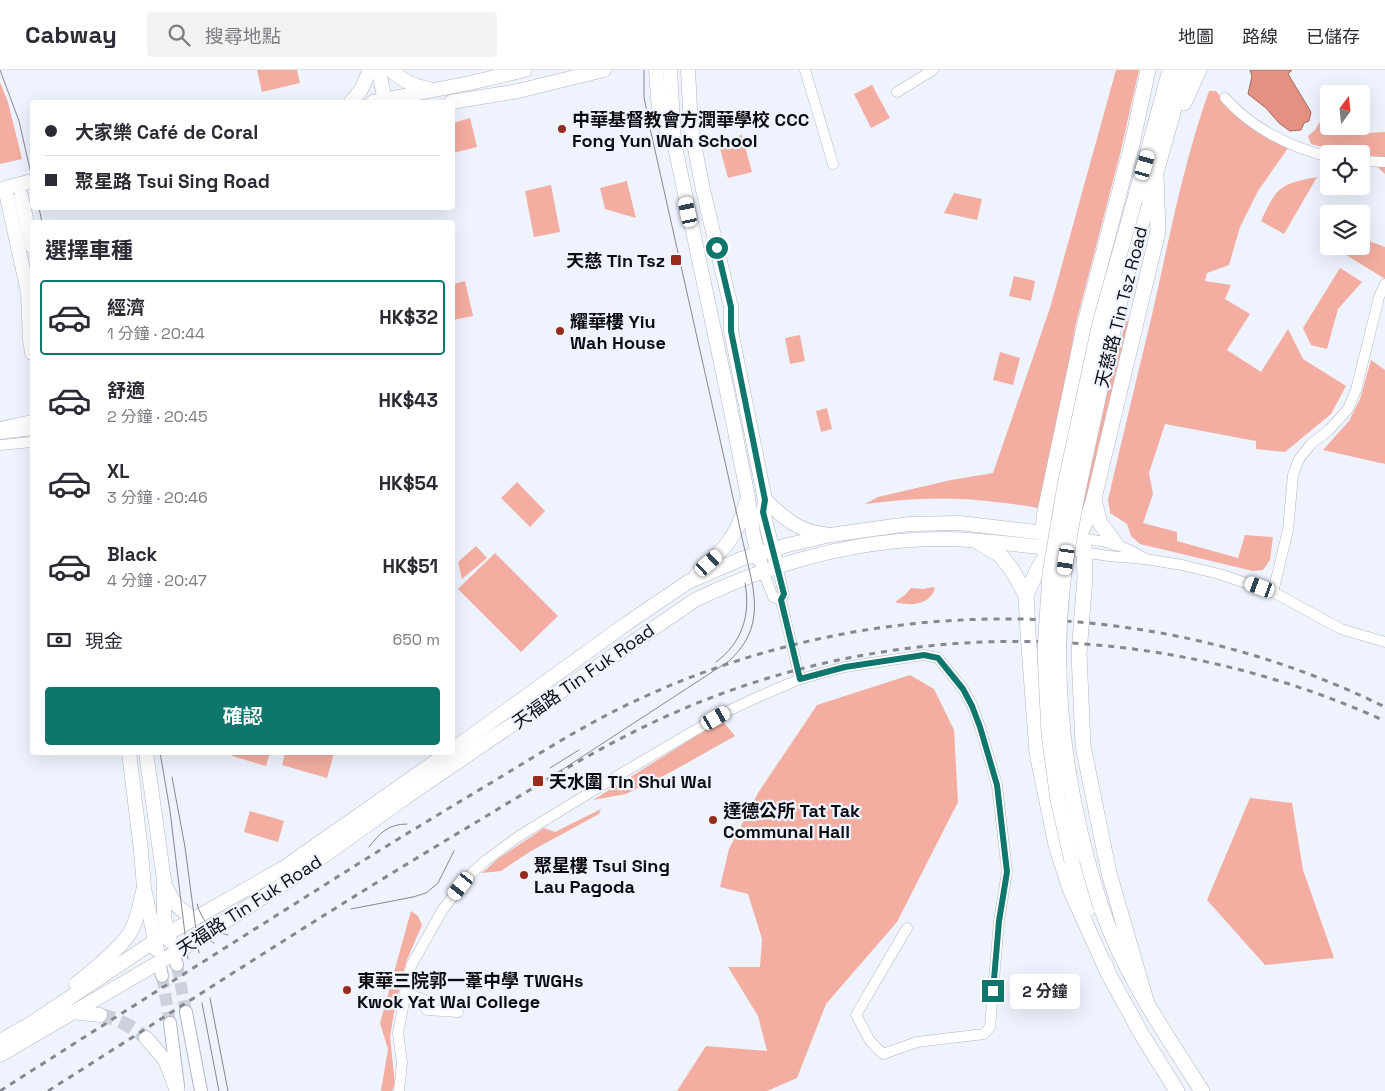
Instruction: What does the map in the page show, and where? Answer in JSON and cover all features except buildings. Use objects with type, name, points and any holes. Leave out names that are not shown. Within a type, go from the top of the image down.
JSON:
[{"type":"main road","points":[[352,100],[361,90],[370,70]]},
{"type":"main road","points":[[379,70],[380,100]]},
{"type":"main road","points":[[391,70],[415,85],[437,90]]},
{"type":"main road","points":[[390,100],[525,70]]},
{"type":"main road","points":[[455,101],[518,91],[604,70]]},
{"type":"main road","points":[[656,70],[659,111],[662,123],[674,142]]},
{"type":"main road","points":[[670,70],[674,142],[711,336],[728,396],[758,554],[763,571]]},
{"type":"main road","points":[[688,70],[691,128],[731,307],[731,331],[765,500],[763,512],[777,567]]},
{"type":"main road","points":[[1147,1004],[1109,873],[1083,746],[1079,653],[1085,578],[1064,543],[1047,503],[1084,327],[1132,144],[1148,70]]},
{"type":"main road","points":[[1154,131],[1164,70]]},
{"type":"main road","name":"天慈路 Tin Tsz Road","points":[[1064,543],[1100,323],[1142,200],[1154,131],[1170,70]]},
{"type":"main road","name":"天慈路 Tin Tsz Road","points":[[1142,200],[1156,176],[1185,70]]},
{"type":"main road","points":[[1165,143],[1199,70]]},
{"type":"main road","points":[[1026,595],[1064,543],[1084,526],[1094,498],[1158,231],[1156,176]]},
{"type":"main road","points":[[16,198],[30,183]]},
{"type":"main road","points":[[16,198],[30,240]]},
{"type":"main road","points":[[16,198],[28,292],[30,333]]},
{"type":"main road","points":[[711,336],[722,321],[712,264],[713,231]]},
{"type":"main road","points":[[688,582],[719,554],[735,536],[742,520],[748,497]]},
{"type":"main road","points":[[1094,498],[1100,523],[1115,543]]},
{"type":"main road","points":[[765,500],[786,519],[801,528],[819,534],[830,535]]},
{"type":"main road","name":"天福路 Tin Fuk Road","points":[[455,748],[626,624],[688,582],[741,559],[830,535],[886,526],[931,523],[959,523],[1064,543]]},
{"type":"main road","name":"天福路 Tin Fuk Road","points":[[0,1055],[159,962],[175,959],[409,795],[440,776],[695,600],[738,580],[763,571],[821,554],[879,543],[945,539],[1064,543]]},
{"type":"main road","points":[[977,541],[1000,555],[1012,570],[1026,595],[1037,753],[1056,845],[1070,889],[1108,973],[1142,1035],[1177,1091]]},
{"type":"main road","points":[[1064,543],[1046,625],[1046,704],[1054,776],[1064,829],[1072,861],[1108,973]]},
{"type":"main road","points":[[1064,543],[1059,647],[1062,725],[1075,815],[1100,907],[1115,944],[1147,1004],[1202,1091]]},
{"type":"main road","points":[[129,755],[144,888],[159,962]]},
{"type":"main road","points":[[146,755],[164,880],[164,917],[175,959]]},
{"type":"main road","name":"天福路 Tin Fuk Road","points":[[30,1024],[155,941],[285,868],[445,755]]},
{"type":"main road","points":[[164,880],[175,904],[194,919]]},
{"type":"main road","points":[[0,1041],[30,1024],[124,941],[130,933],[135,920],[144,888]]},
{"type":"main road","points":[[72,1012],[100,1015]]},
{"type":"main road","points":[[146,1038],[165,1060],[178,1091]]},
{"type":"street","points":[[805,70],[832,164]]},
{"type":"street","points":[[897,92],[934,70]]},
{"type":"street","points":[[1225,98],[1243,115],[1274,136],[1297,147],[1320,154]]},
{"type":"street","points":[[1370,162],[1385,162]]},
{"type":"street","points":[[1273,592],[1288,530],[1293,475],[1299,460],[1311,444],[1329,430],[1348,409],[1356,390],[1379,297],[1385,284]]},
{"type":"street","points":[[0,427],[30,420]]},
{"type":"street","points":[[0,434],[30,430]]},
{"type":"street","points":[[0,445],[30,442]]},
{"type":"street","points":[[1064,543],[1109,556],[1145,558],[1182,564],[1219,574],[1273,592],[1342,629],[1385,642]]},
{"type":"street","name":"天福路 Tin Fuk Road","points":[[1064,543],[1115,543],[1145,558]]},
{"type":"street","points":[[777,567],[784,594],[781,600],[800,679]]},
{"type":"street","points":[[763,571],[774,597],[781,600]]},
{"type":"street","points":[[399,1091],[402,1063],[398,1032],[411,966],[442,909],[471,874],[501,848],[617,776],[728,711],[800,679],[845,667],[924,655],[938,658],[963,689],[980,727],[997,785],[1007,872],[999,921],[990,1027],[984,1034],[917,1042],[883,1054],[870,1041],[856,1015],[907,928]]},
{"type":"street","points":[[159,962],[162,976]]},
{"type":"street","points":[[405,992],[424,1000],[427,1010],[458,1012]]},
{"type":"street","points":[[186,1012],[201,1091]]},
{"type":"street","points":[[170,1023],[178,1091]]},
{"type":"shaded area","points":[[257,70],[297,70],[300,83],[262,92]]},
{"type":"shaded area","points":[[1116,70],[1139,70],[1121,150],[1075,327],[1058,433],[1041,509],[979,500],[947,498],[898,500],[865,504],[878,497],[951,480],[993,473],[1050,308]]},
{"type":"shaded area","points":[[1250,70],[1292,70],[1288,74],[1311,112],[1309,121],[1304,123],[1301,130],[1290,131],[1248,94],[1252,76]]},
{"type":"shaded area","points":[[0,82],[8,102],[22,159],[0,164]]},
{"type":"shaded area","points":[[872,85],[890,118],[871,128],[854,94]]},
{"type":"shaded area","points":[[1209,91],[1216,91],[1231,108],[1249,123],[1288,148],[1258,191],[1240,227],[1229,265],[1207,273],[1205,281],[1231,285],[1225,299],[1250,314],[1227,350],[1261,372],[1288,329],[1303,359],[1346,386],[1331,414],[1285,452],[1256,449],[1256,441],[1165,424],[1149,473],[1153,494],[1143,523],[1177,532],[1177,541],[1238,558],[1245,535],[1273,537],[1270,560],[1263,570],[1253,571],[1140,544],[1131,536],[1127,524],[1110,513],[1108,500],[1184,174]]},
{"type":"shaded area","points":[[470,118],[477,147],[455,152],[455,122]]},
{"type":"shaded area","points":[[1319,123],[1320,135],[1370,135],[1370,133],[1385,132],[1385,174],[1370,160],[1370,145],[1320,146],[1311,144],[1308,136]]},
{"type":"shaded area","points":[[742,135],[752,172],[728,178],[718,141]]},
{"type":"shaded area","points":[[1317,177],[1284,234],[1261,221],[1271,201],[1281,189],[1294,182]]},
{"type":"shaded area","points":[[627,181],[636,218],[605,209],[600,188]]},
{"type":"shaded area","points":[[551,185],[560,232],[534,237],[525,191]]},
{"type":"shaded area","points":[[954,193],[982,199],[977,220],[944,213]]},
{"type":"shaded area","points":[[1370,241],[1385,247],[1385,279],[1346,255],[1370,255]]},
{"type":"shaded area","points":[[1340,268],[1362,282],[1338,309],[1327,349],[1311,345],[1303,328]]},
{"type":"shaded area","points":[[1014,276],[1035,281],[1031,301],[1009,296]]},
{"type":"shaded area","points":[[465,281],[473,316],[455,320],[455,284]]},
{"type":"shaded area","points":[[1126,321],[1130,321],[1085,512],[1080,517],[1109,380]]},
{"type":"shaded area","points":[[800,335],[805,361],[790,364],[785,338]]},
{"type":"shaded area","points":[[1000,352],[1020,358],[1013,385],[993,380]]},
{"type":"shaded area","points":[[1371,360],[1385,370],[1385,464],[1323,450],[1349,421],[1360,399]]},
{"type":"shaded area","points":[[827,408],[832,429],[821,432],[816,411]]},
{"type":"shaded area","points":[[517,482],[545,511],[530,527],[501,498]]},
{"type":"shaded area","points":[[476,546],[487,558],[462,579],[458,562]]},
{"type":"shaded area","points":[[495,553],[558,616],[521,652],[458,589]]},
{"type":"shaded area","points":[[911,588],[923,589],[935,588],[932,594],[924,601],[912,604],[895,602]]},
{"type":"shaded area","points":[[910,675],[934,689],[954,730],[958,802],[897,922],[826,1004],[797,1078],[767,1091],[677,1091],[706,1046],[767,1051],[758,1016],[728,967],[760,967],[762,939],[748,894],[720,887],[729,849],[758,793],[817,705]]},
{"type":"shaded area","points":[[722,720],[735,736],[671,772],[626,794],[593,800]]},
{"type":"shaded area","points":[[232,755],[269,755],[266,766]]},
{"type":"shaded area","points":[[284,755],[333,755],[327,778],[282,765]]},
{"type":"shaded area","points":[[1250,798],[1292,803],[1303,870],[1334,958],[1265,965],[1207,900]]},
{"type":"shaded area","points":[[601,809],[599,814],[531,851],[501,871],[482,873],[499,858],[544,828],[555,832]]},
{"type":"shaded area","points":[[250,811],[284,821],[278,842],[244,832]]},
{"type":"shaded area","points":[[411,911],[418,916],[422,925],[406,962],[395,1007],[390,1037],[395,1084],[392,1091],[381,1091],[388,1049],[380,1023]]},
{"type":"tunnel","points":[[177,965],[186,1012]]},
{"type":"tunnel","points":[[162,976],[170,1023]]},
{"type":"tunnel","points":[[100,1015],[113,1018],[136,1030],[146,1038]]},
{"type":"tram line","points":[[0,70],[19,121],[30,169]]},
{"type":"tram line","points":[[554,775],[729,661],[749,634],[754,615],[752,582],[650,128],[644,97],[644,70]]},
{"type":"tram line","points":[[39,210],[42,220]]},
{"type":"tram line","points":[[716,662],[732,646],[742,627],[747,606],[745,583]]},
{"type":"tram line","points":[[550,768],[579,750]]},
{"type":"tram line","points":[[161,755],[170,811],[188,959]]},
{"type":"tram line","points":[[172,777],[185,847],[199,953]]},
{"type":"tram line","points":[[369,847],[385,830],[400,824],[407,824]]},
{"type":"tram line","points":[[351,909],[426,893],[438,883],[454,851]]},
{"type":"tram line","points":[[197,904],[201,915],[208,924],[216,931],[228,935]]},
{"type":"tram line","points":[[196,927],[203,936],[214,943]]},
{"type":"tram line","points":[[210,998],[228,1091]]},
{"type":"tram line","points":[[202,1003],[219,1091]]},
{"type":"railway","points":[[0,1091],[362,862],[571,735],[608,714],[646,696],[735,661],[828,637],[922,623],[1017,619],[1111,625],[1205,642],[1297,669],[1385,707]]},
{"type":"railway","points":[[48,1091],[360,893],[582,759],[673,713],[788,672],[874,653],[960,643],[1047,642],[1134,649],[1219,665],[1303,689],[1385,721]]},
{"type":"place","name":"中華基督教會方潤華學校 CCC Fong Yun Wah School","points":[[562,129]]},
{"type":"place","name":"天慈 Tin Tsz","points":[[676,260]]},
{"type":"place","name":"耀華樓 Yiu Wah House","points":[[560,331]]},
{"type":"place","name":"天水圍 Tin Shui Wai","points":[[538,781]]},
{"type":"place","name":"達德公所 Tat Tak Communal Hall","points":[[713,820]]},
{"type":"place","name":"聚星樓 Tsui Sing Lau Pagoda","points":[[524,875]]},
{"type":"place","name":"東華三院郭一葦中學 TWGHs Kwok Yat Wai College","points":[[347,990]]},
{"type":"route","points":[[717,248],[731,307],[731,331],[765,500],[763,512],[784,594],[781,600],[800,679],[845,667],[924,655],[931,656],[938,658],[963,689],[980,727],[997,785],[1007,872],[999,921],[993,991]]}]
